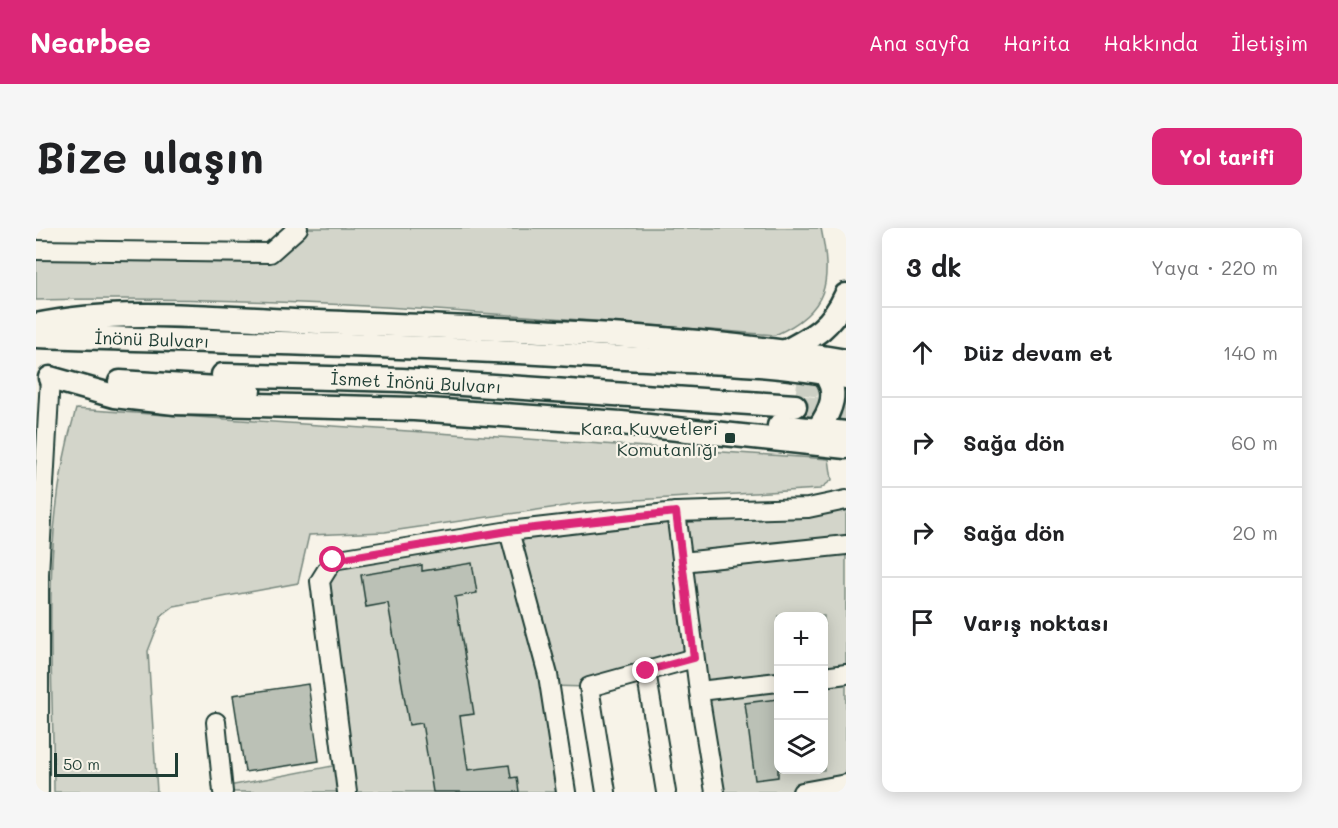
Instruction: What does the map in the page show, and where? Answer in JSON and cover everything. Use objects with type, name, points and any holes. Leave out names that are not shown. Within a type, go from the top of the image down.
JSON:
[{"type":"main road","points":[[786,351],[812,338],[836,316],[846,295]]},
{"type":"main road","points":[[36,325],[64,319],[138,315],[575,334],[786,351],[846,361]]},
{"type":"main road","name":"İnönü Bulvarı","points":[[36,336],[267,343]]},
{"type":"main road","points":[[267,343],[432,346],[823,372],[846,377]]},
{"type":"main road","name":"İsmet İnönü Bulvarı","points":[[267,343],[429,358],[797,383]]},
{"type":"main road","points":[[819,429],[832,403],[830,380],[823,372]]},
{"type":"main road","name":"İsmet İnönü Bulvarı","points":[[43,379],[244,374],[391,380],[795,406]]},
{"type":"main road","points":[[43,379],[570,408],[846,433]]},
{"type":"main road","points":[[43,379],[114,396],[175,403],[414,409],[663,427],[846,447]]},
{"type":"lane","points":[[36,250],[270,253],[298,228]]},
{"type":"lane","points":[[39,792],[39,574],[43,379]]},
{"type":"lane","points":[[347,792],[320,580],[333,560],[508,531],[676,512],[808,507],[846,500]]},
{"type":"lane","points":[[676,512],[694,658],[715,792]]},
{"type":"lane","points":[[508,531],[548,675],[566,792]]},
{"type":"lane","points":[[682,562],[846,545]]},
{"type":"lane","points":[[606,792],[589,687],[694,658]]},
{"type":"lane","points":[[646,671],[666,792]]},
{"type":"lane","points":[[828,676],[846,674]]},
{"type":"lane","points":[[699,691],[774,682]]},
{"type":"lane","points":[[216,722],[223,792]]},
{"type":"lane","points":[[802,792],[846,784]]},
{"type":"shaded area","points":[[298,228],[821,228],[826,279],[816,305],[807,316],[775,335],[314,303],[129,299],[36,300],[36,256],[270,253]]},
{"type":"shaded area","points":[[76,409],[829,459],[832,480],[820,489],[585,503],[385,532],[309,535],[298,583],[174,606],[162,615],[148,651],[157,792],[54,792],[51,648],[53,551],[64,456]]},
{"type":"shaded area","points":[[846,500],[846,792],[715,792],[694,658],[589,687],[550,686],[566,792],[223,792],[222,785],[234,785],[343,764],[320,581],[333,560]]},
{"type":"building","points":[[472,563],[477,593],[455,597],[474,714],[460,716],[468,770],[509,765],[511,778],[517,777],[519,792],[433,792],[422,723],[409,725],[388,603],[366,607],[361,575],[422,565],[422,571]]},
{"type":"building","points":[[308,684],[319,761],[245,772],[233,695]]},
{"type":"building","points":[[774,699],[774,774],[778,774],[778,777],[755,780],[745,703]]},
{"type":"tunnel","points":[[797,383],[846,389]]},
{"type":"tunnel","points":[[795,406],[846,411]]},
{"type":"place","name":"Kara Kuvvetleri Komutanlığı","points":[[730,438]]},
{"type":"route","points":[[333,560],[508,531],[676,512],[694,658],[646,671]]}]
